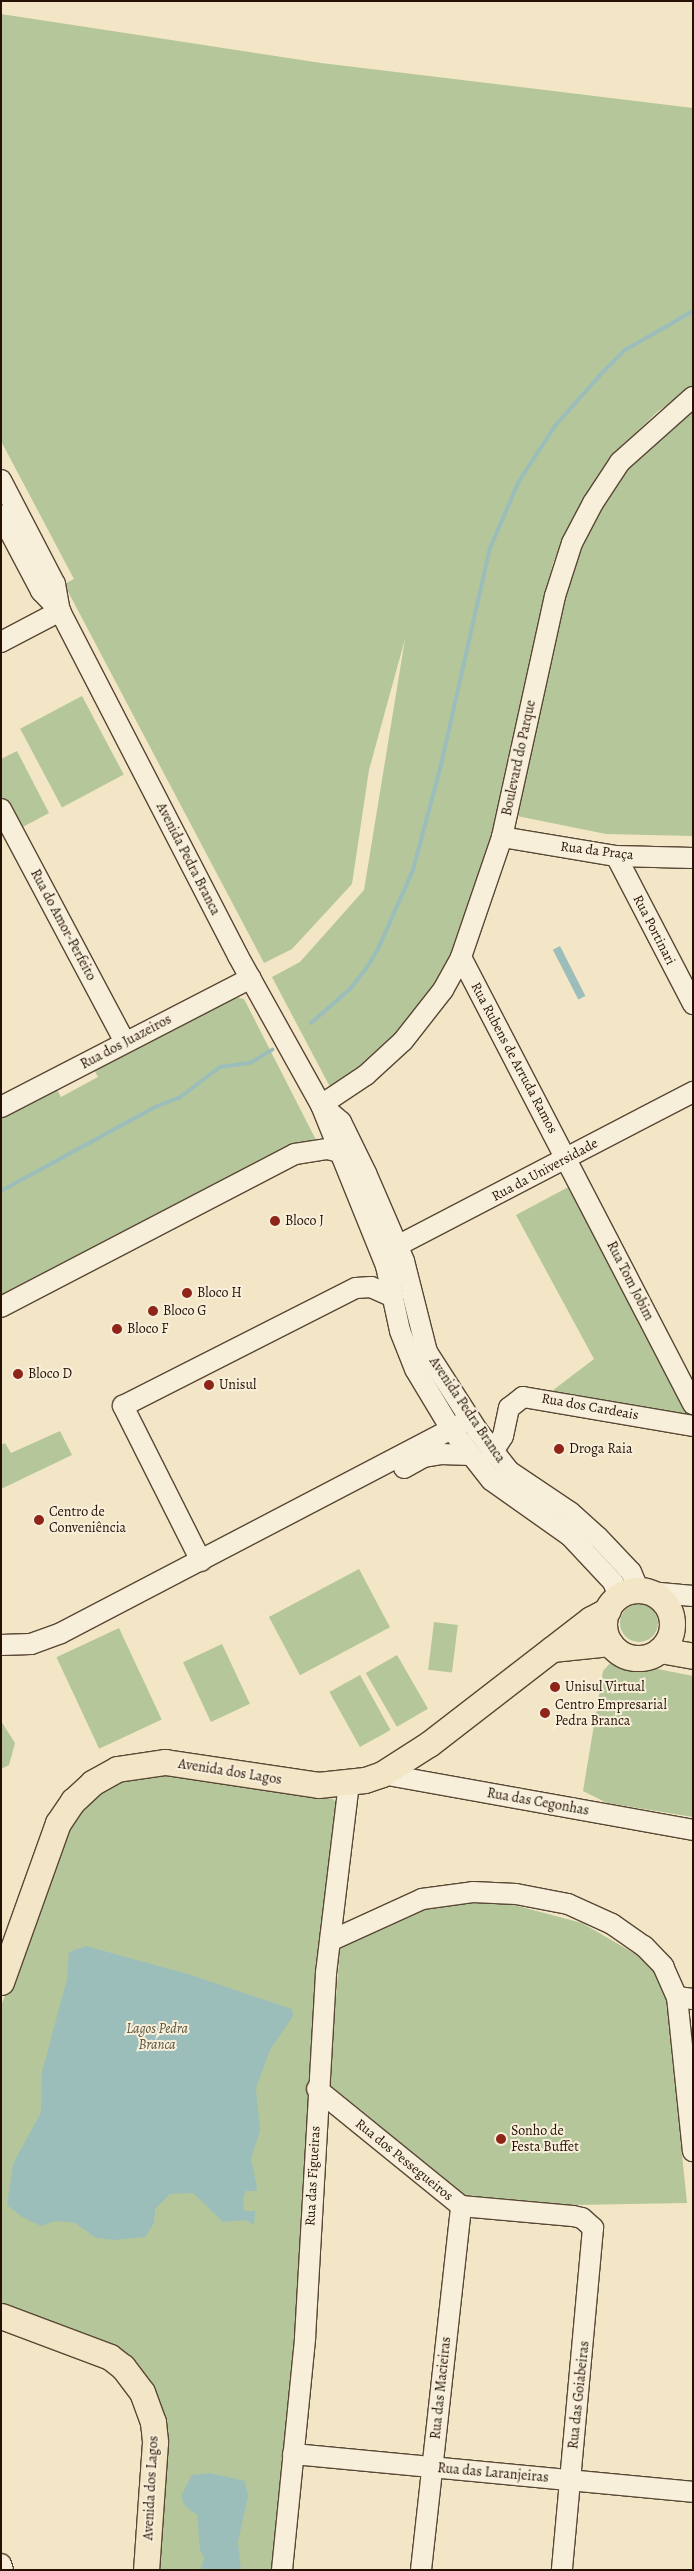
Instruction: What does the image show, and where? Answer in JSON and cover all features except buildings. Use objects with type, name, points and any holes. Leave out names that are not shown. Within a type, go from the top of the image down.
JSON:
[{"type":"main road","points":[[629,1597],[666,1605],[681,1619],[660,1650],[643,1658],[633,1658],[624,1655],[610,1643],[604,1627],[629,1597]]},
{"type":"main road","name":"Avenida dos Lagos","points":[[1,1982],[58,1823],[73,1801],[92,1783],[117,1770],[165,1762],[318,1785],[348,1783],[382,1774],[429,1744],[552,1649],[629,1597]]},
{"type":"main road","points":[[552,1649],[610,1643]]},
{"type":"main road","points":[[660,1650],[693,1656]]},
{"type":"main road","name":"Avenida dos Lagos","points":[[1,2316],[110,2357],[123,2367],[142,2392],[153,2422],[155,2442],[146,2570]]},
{"type":"street","name":"Boulevard do Parque","points":[[321,1105],[366,1075],[403,1040],[443,990],[461,957],[502,837],[555,596],[572,543],[593,503],[620,462],[693,397]]},
{"type":"street","name":"Avenida Pedra Branca","points":[[1,480],[55,584],[60,611]]},
{"type":"street","name":"Avenida Pedra Branca","points":[[1,515],[41,591],[60,611],[252,978],[321,1105],[370,1223],[393,1297],[406,1350],[451,1429],[498,1485],[577,1542],[612,1582],[629,1597]]},
{"type":"street","points":[[1,642],[60,611]]},
{"type":"street","name":"Rua do Amor-Perfeito","points":[[1,808],[125,1042]]},
{"type":"street","name":"Rua da Praça","points":[[502,837],[616,856],[693,858]]},
{"type":"street","name":"Rua Portinari","points":[[616,856],[693,1004]]},
{"type":"street","name":"Rua Rubens de Arruda Ramos","points":[[461,957],[567,1158]]},
{"type":"street","name":"Rua dos Juazeiros","points":[[1,1107],[252,978]]},
{"type":"street","name":"Rua da Universidade","points":[[398,1246],[693,1092]]},
{"type":"street","name":"Avenida Pedra Branca","points":[[321,1105],[341,1122],[398,1246],[428,1352],[470,1420],[492,1453],[509,1471],[586,1524],[631,1572],[629,1597]]},
{"type":"street","points":[[309,1151],[320,1138],[321,1105]]},
{"type":"street","points":[[1,1307],[291,1156],[309,1151],[339,1152]]},
{"type":"street","name":"Rua Tom Jobim","points":[[567,1158],[693,1404]]},
{"type":"street","points":[[201,1561],[123,1406],[356,1288],[371,1287],[393,1297]]},
{"type":"street","name":"Rua dos Cardeais","points":[[492,1453],[503,1436],[509,1408],[523,1397],[693,1426]]},
{"type":"street","points":[[1,1645],[32,1644],[61,1633],[470,1420]]},
{"type":"street","points":[[1,1656],[35,1654],[58,1645],[424,1457],[441,1454],[471,1455]]},
{"type":"street","points":[[629,1597],[693,1596]]},
{"type":"street","name":"Rua das Cegonhas","points":[[382,1774],[693,1830]]},
{"type":"street","name":"Rua das Figueiras","points":[[282,2570],[305,2338],[317,2089],[330,1941],[348,1783]]},
{"type":"street","points":[[330,1941],[422,1899],[473,1892],[516,1894],[568,1904],[612,1924],[644,1946],[663,1966],[685,1998],[693,2151]]},
{"type":"street","name":"Rua dos Pessegueiros","points":[[317,2089],[461,2206],[574,2216],[588,2222]]},
{"type":"street","name":"Rua das Macieiras","points":[[421,2570],[461,2206]]},
{"type":"street","name":"Rua das Goiabeiras","points":[[562,2570],[594,2236],[588,2222]]},
{"type":"street","name":"Rua das Laranjeiras","points":[[293,2454],[693,2492]]},
{"type":"street","points":[[1,2564],[3,2570]]},
{"type":"green space","points":[[1,14],[321,63],[693,108],[693,386],[657,412],[612,456],[584,498],[563,539],[553,563],[492,835],[452,953],[437,981],[396,1034],[360,1067],[330,1087],[272,977],[300,962],[364,890],[405,639],[369,770],[352,884],[292,949],[264,963],[64,584],[74,579],[1,441]]},
{"type":"green space","points":[[693,403],[693,836],[606,834],[512,815],[568,567],[609,486]]},
{"type":"green space","points":[[82,696],[124,775],[62,807],[20,729]]},
{"type":"green space","points":[[17,751],[49,813],[17,830],[1,799],[1,759]]},
{"type":"green space","points":[[231,996],[244,999],[315,1138],[312,1146],[1,1300],[1,1114],[55,1086],[61,1097],[98,1077],[92,1066]]},
{"type":"green space","points":[[574,1184],[693,1417],[548,1394],[594,1359],[516,1215]]},
{"type":"green space","points":[[60,1431],[72,1455],[1,1489],[1,1445],[5,1443],[11,1453]]},
{"type":"green space","points":[[359,1569],[390,1627],[300,1675],[269,1617]]},
{"type":"green space","points":[[639,1604],[653,1609],[658,1623],[653,1637],[639,1642],[625,1637],[620,1623],[625,1609]]},
{"type":"green space","points":[[434,1622],[458,1625],[452,1673],[428,1670]]},
{"type":"green space","points":[[119,1628],[162,1720],[99,1749],[56,1657]]},
{"type":"green space","points":[[222,1644],[250,1704],[211,1722],[183,1662]]},
{"type":"green space","points":[[397,1655],[428,1709],[397,1727],[366,1673]]},
{"type":"green space","points":[[613,1660],[693,1676],[693,1817],[607,1803],[583,1791],[603,1671]]},
{"type":"green space","points":[[360,1675],[391,1730],[360,1747],[329,1692]]},
{"type":"green space","points":[[1,1721],[15,1743],[9,1765],[1,1769]]},
{"type":"green space","name":"Lagos Pedra Branca","points":[[143,1770],[320,1794],[333,1799],[340,1808],[308,2089],[305,2223],[278,2570],[156,2570],[156,2398],[1,2307],[1,2006],[65,1833],[79,1810],[108,1783]]},
{"type":"green space","points":[[473,1902],[514,1905],[582,1923],[637,1955],[654,1972],[666,1999],[687,2203],[574,2205],[465,2195],[329,2084],[340,1948],[425,1909]]},
{"type":"water","points":[[560,946],[585,996],[578,1000],[553,950]]},
{"type":"water","points":[[86,1946],[191,1975],[292,2009],[293,2016],[270,2050],[256,2088],[260,2131],[251,2159],[257,2187],[256,2191],[246,2191],[243,2198],[244,2211],[255,2211],[254,2225],[245,2220],[223,2222],[193,2193],[170,2194],[155,2209],[154,2223],[145,2237],[115,2240],[96,2238],[75,2223],[55,2221],[41,2226],[22,2217],[7,2205],[13,2164],[41,2112],[42,2072],[67,1979],[69,1952]]},
{"type":"water","points":[[210,2473],[245,2481],[248,2496],[238,2542],[241,2570],[201,2570],[204,2557],[200,2550],[197,2515],[185,2506],[181,2496],[192,2475]]},
{"type":"waterway","points":[[311,1023],[351,988],[366,969],[378,949],[413,870],[441,765],[490,548],[519,481],[555,426],[625,350],[693,311]]},
{"type":"waterway","points":[[1,1191],[155,1107],[179,1098],[220,1067],[250,1063],[272,1050]]},
{"type":"place","name":"Bloco J","points":[[275,1221]]},
{"type":"place","name":"Bloco H","points":[[187,1293]]},
{"type":"place","name":"Bloco G","points":[[153,1311]]},
{"type":"place","name":"Bloco F","points":[[117,1329]]},
{"type":"place","name":"Bloco D","points":[[18,1374]]},
{"type":"place","name":"Unisul","points":[[209,1385]]},
{"type":"place","name":"Droga Raia","points":[[559,1449]]},
{"type":"place","name":"Centro de Conveniência","points":[[39,1520]]},
{"type":"place","name":"Unisul Virtual","points":[[555,1687]]},
{"type":"place","name":"Centro Empresarial Pedra Branca","points":[[545,1713]]},
{"type":"place","name":"Sonho de Festa Buffet","points":[[501,2139]]}]
